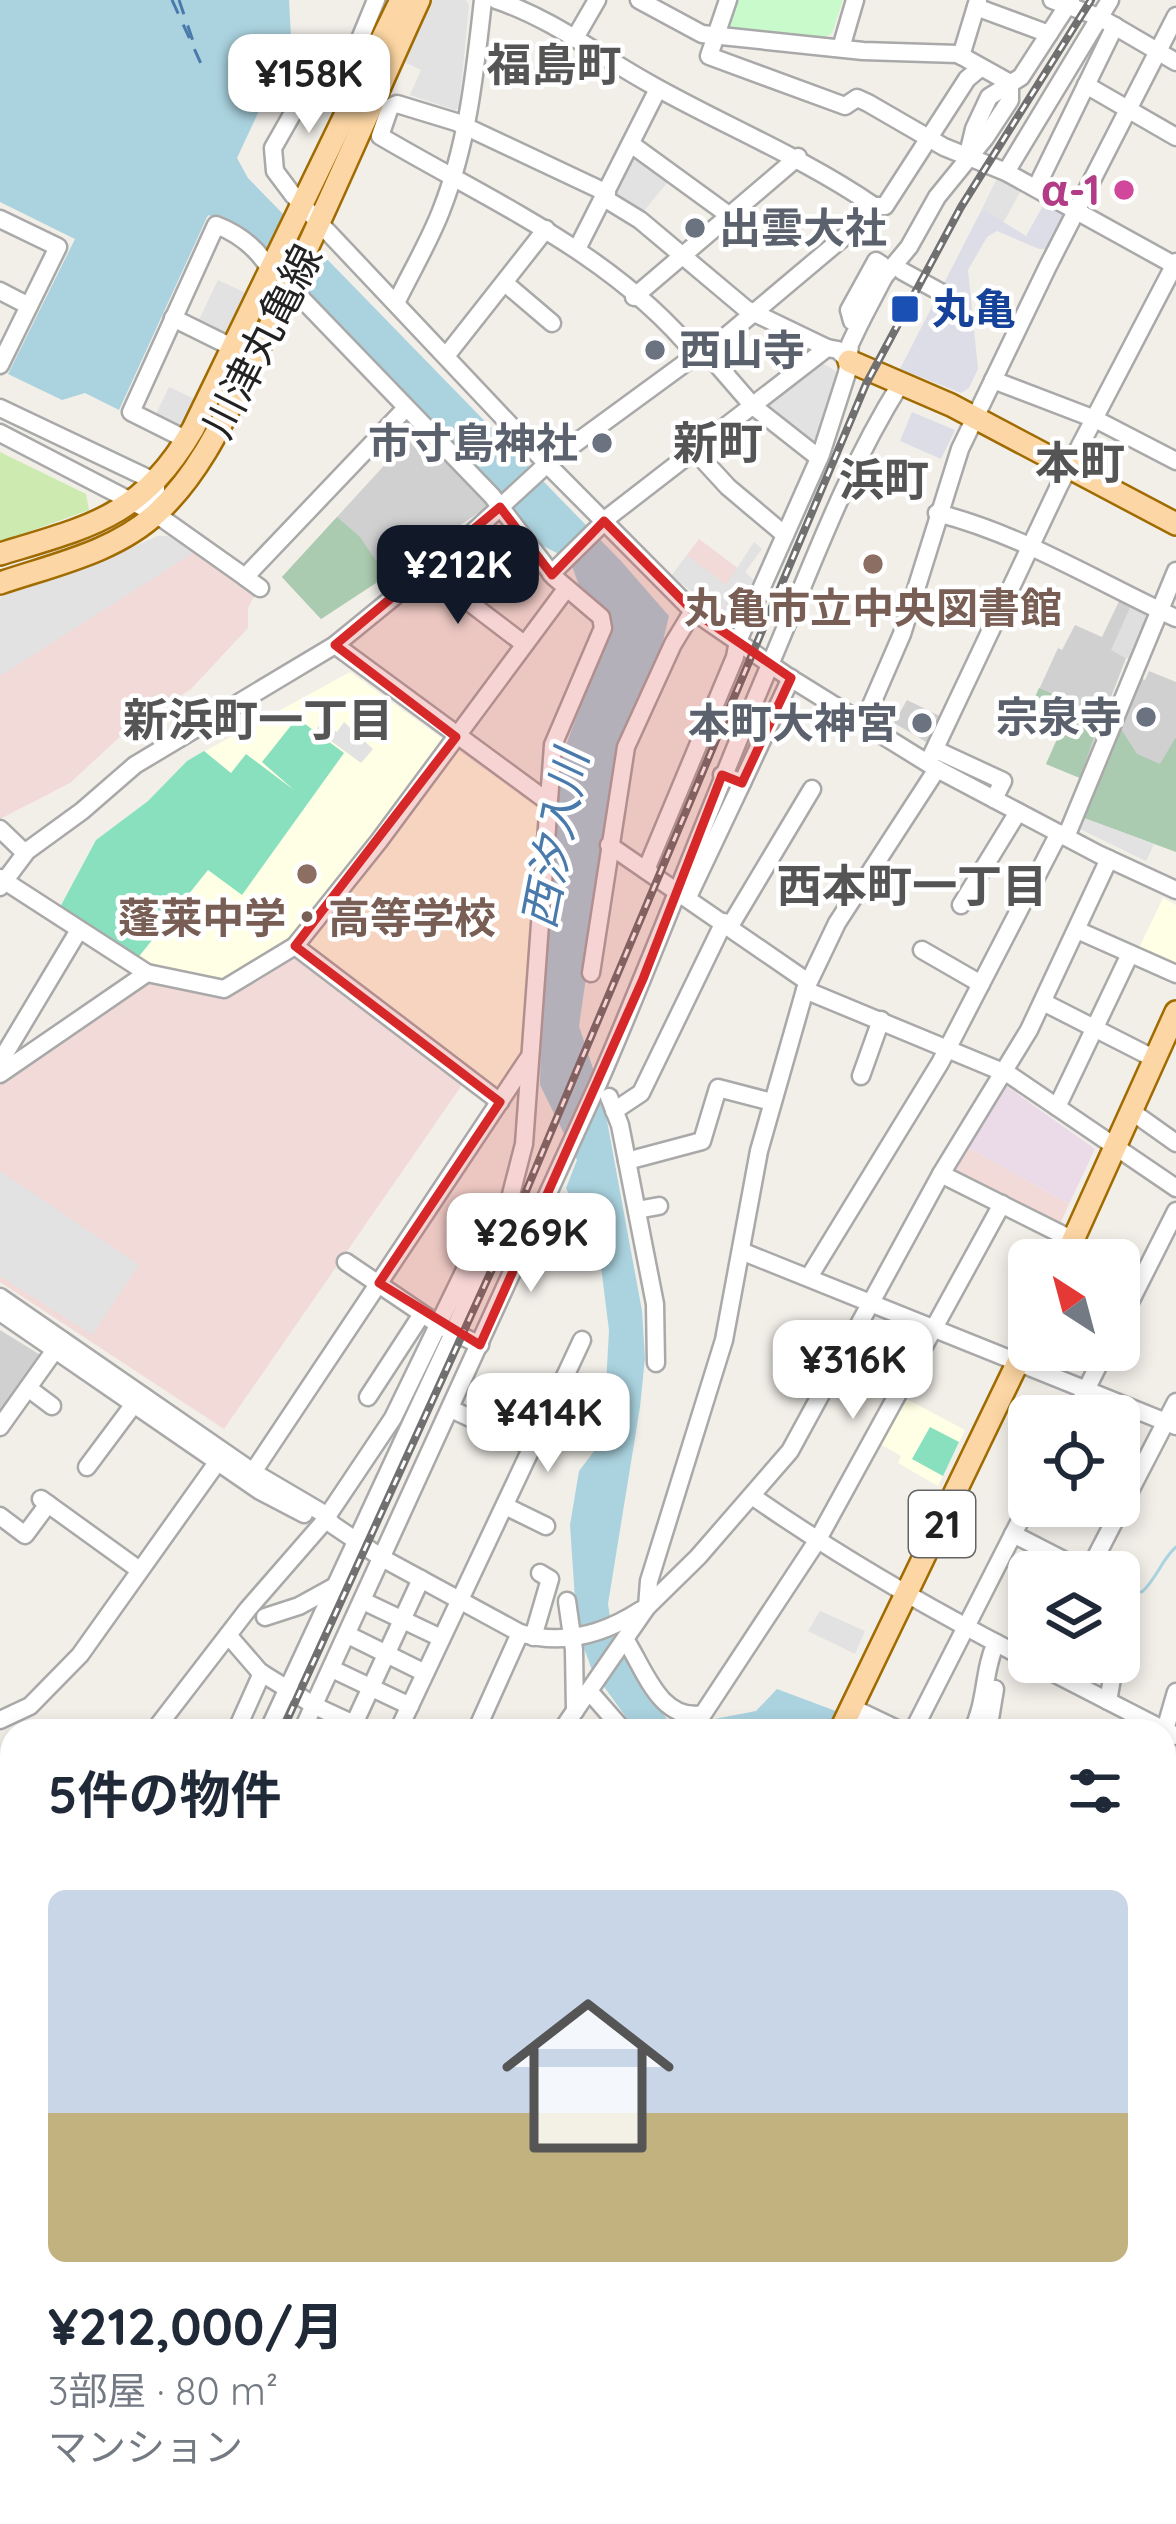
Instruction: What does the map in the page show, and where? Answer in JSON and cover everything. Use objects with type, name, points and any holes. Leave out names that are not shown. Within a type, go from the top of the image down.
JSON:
[{"type":"main road","name":"川津丸亀線","points":[[397,28],[401,0]]},
{"type":"main road","name":"川津丸亀線","points":[[0,583],[121,539],[156,514],[189,478],[254,358],[282,279],[397,28],[419,0]]},
{"type":"main road","name":"川津丸亀線","points":[[0,554],[110,517],[156,482],[187,440],[233,348],[282,279]]},
{"type":"main road","points":[[849,361],[1176,524]]},
{"type":"main road","points":[[1074,1239],[1176,1012]]},
{"type":"main road","name":"21","points":[[847,1719],[1015,1371]]},
{"type":"street","points":[[376,0],[348,68],[298,104],[273,148],[275,171],[309,223],[396,303],[598,526],[693,611],[863,724],[1018,812],[1176,890]]},
{"type":"street","points":[[396,303],[442,210],[452,179],[466,128],[483,0]]},
{"type":"street","points":[[496,0],[538,15],[658,89],[798,157],[874,206],[885,206],[967,79],[979,69]]},
{"type":"street","points":[[574,38],[597,0]]},
{"type":"street","points":[[639,0],[690,29],[841,49],[962,56],[1010,83]]},
{"type":"street","points":[[647,1606],[649,1581],[724,1340],[759,1150],[807,986],[837,923],[934,761],[1030,548],[1175,264],[857,98],[845,106],[710,56],[728,0]]},
{"type":"street","points":[[841,49],[855,0]]},
{"type":"street","points":[[1036,188],[1086,85],[1110,0]]},
{"type":"street","points":[[968,155],[988,97],[1022,77],[1064,2],[1176,62]]},
{"type":"street","points":[[962,56],[977,4],[1049,34]]},
{"type":"street","points":[[863,724],[902,634],[938,513],[973,422],[1176,16]]},
{"type":"street","points":[[1006,172],[1107,22]]},
{"type":"street","points":[[979,69],[988,97]]},
{"type":"street","points":[[646,870],[738,641],[819,458],[849,361],[844,336],[897,251],[914,236],[1010,100],[1010,83]]},
{"type":"street","points":[[1086,85],[1176,136]]},
{"type":"street","points":[[577,249],[658,89]]},
{"type":"street","points":[[819,458],[753,406],[642,299],[577,249],[380,136],[390,107],[397,104],[466,128],[605,195],[754,313],[838,350],[849,361]]},
{"type":"street","points":[[631,144],[730,216]]},
{"type":"street","points":[[634,297],[798,157]]},
{"type":"street","points":[[566,589],[295,946],[224,989],[146,973],[1,882],[25,853],[135,765],[335,645],[543,467],[754,313],[874,206]]},
{"type":"street","points":[[0,219],[58,247],[0,365]]},
{"type":"street","points":[[187,440],[130,412],[216,225],[233,232],[261,255],[500,507],[551,574],[601,617],[603,628],[553,745],[524,1144],[358,1541],[274,1719]]},
{"type":"street","points":[[446,356],[546,229]]},
{"type":"street","points":[[886,270],[941,292]]},
{"type":"street","points":[[505,283],[552,322]]},
{"type":"street","points":[[0,291],[29,306]]},
{"type":"street","points":[[173,319],[254,358]]},
{"type":"street","points":[[551,574],[598,526],[827,349]]},
{"type":"street","points":[[994,380],[1095,418],[1176,461]]},
{"type":"street","points":[[308,1719],[564,1159],[607,1097],[722,775],[860,456],[901,383]]},
{"type":"street","points":[[0,408],[156,482],[156,514]]},
{"type":"street","points":[[0,433],[156,514],[253,582],[406,408]]},
{"type":"street","points":[[694,451],[785,535]]},
{"type":"street","points":[[938,513],[1030,548],[1176,618]]},
{"type":"street","points":[[434,565],[457,593],[524,644]]},
{"type":"street","points":[[809,1277],[947,1049],[1062,835],[1176,571]]},
{"type":"street","points":[[591,973],[626,747],[693,611]]},
{"type":"street","points":[[335,645],[547,800]]},
{"type":"street","points":[[683,892],[791,678]]},
{"type":"street","points":[[722,775],[742,783]]},
{"type":"street","points":[[607,1097],[641,1093],[727,924],[812,789]]},
{"type":"street","points":[[961,905],[1018,812]]},
{"type":"street","points":[[0,829],[25,853]]},
{"type":"street","points":[[609,845],[683,892],[807,986],[1002,1072],[1176,1188]]},
{"type":"street","points":[[569,1719],[621,1635],[790,1451],[941,1174],[1043,1003],[1109,859]]},
{"type":"street","points":[[0,1062],[80,930]]},
{"type":"street","points":[[1077,931],[1176,974]]},
{"type":"street","points":[[295,946],[500,1102]]},
{"type":"street","points":[[922,950],[981,984]]},
{"type":"street","points":[[1058,1107],[1130,954]]},
{"type":"street","points":[[0,1074],[146,973]]},
{"type":"street","points":[[1043,1003],[1155,1059]]},
{"type":"street","points":[[861,1076],[881,1020]]},
{"type":"street","points":[[250,1476],[528,1058]]},
{"type":"street","points":[[627,1161],[702,1141],[718,1088],[772,1102]]},
{"type":"street","points":[[607,1097],[627,1161],[656,1304],[656,1364]]},
{"type":"street","points":[[1131,1111],[1176,1143]]},
{"type":"street","points":[[941,1174],[1002,1204],[1053,1239]]},
{"type":"street","points":[[621,1635],[672,1711],[686,1717],[703,1714],[817,1541],[1002,1204]]},
{"type":"street","points":[[637,1210],[659,1206]]},
{"type":"street","points":[[1140,1282],[1176,1210]]},
{"type":"street","points":[[741,1251],[1008,1357]]},
{"type":"street","points":[[346,1262],[446,1329],[480,1345]]},
{"type":"street","points":[[0,1297],[250,1476],[382,1558],[527,1635],[621,1635]]},
{"type":"street","points":[[0,1312],[60,1343]]},
{"type":"street","points":[[368,1396],[422,1314]]},
{"type":"street","points":[[163,1719],[228,1635],[327,1522],[446,1329]]},
{"type":"street","points":[[404,1719],[582,1340]]},
{"type":"street","points":[[0,1427],[60,1343]]},
{"type":"street","points":[[1041,1371],[1171,1425]]},
{"type":"street","points":[[1083,1395],[1095,1371]]},
{"type":"street","points":[[382,1375],[406,1392]]},
{"type":"street","points":[[28,1388],[52,1406]]},
{"type":"street","points":[[87,1467],[138,1398]]},
{"type":"street","points":[[1099,1551],[1171,1425],[1176,1402]]},
{"type":"street","points":[[451,1409],[532,1447]]},
{"type":"street","points":[[2,1719],[30,1706],[80,1655],[221,1456]]},
{"type":"street","points":[[752,1496],[907,1596],[1008,1649]]},
{"type":"street","points":[[0,1516],[26,1535],[44,1501],[137,1569]]},
{"type":"street","points":[[506,1506],[546,1526]]},
{"type":"street","points":[[920,1719],[1017,1527]]},
{"type":"street","points":[[1013,1534],[1046,1551]]},
{"type":"street","points":[[482,1719],[527,1635],[550,1579],[540,1573]]},
{"type":"street","points":[[364,1719],[371,1687],[421,1579]]},
{"type":"street","points":[[265,1617],[299,1606],[339,1584]]},
{"type":"street","points":[[363,1601],[441,1638]]},
{"type":"street","points":[[567,1601],[574,1638],[575,1711]]},
{"type":"street","points":[[228,1635],[262,1673],[344,1719]]},
{"type":"street","points":[[347,1635],[425,1672]]},
{"type":"street","points":[[977,1719],[985,1702],[989,1659],[1000,1645]]},
{"type":"street","points":[[990,1719],[1000,1645]]},
{"type":"street","points":[[332,1670],[410,1706]]},
{"type":"street","points":[[241,1719],[262,1673]]},
{"type":"street","points":[[1084,1683],[1144,1719]]},
{"type":"street","points":[[1115,1683],[1118,1719]]},
{"type":"street","points":[[591,1688],[615,1719]]},
{"type":"street","points":[[853,1708],[876,1719]]},
{"type":"highlighted area","points":[[500,507],[552,575],[604,521],[693,611],[791,678],[742,783],[722,775],[643,979],[480,1345],[379,1283],[500,1102],[295,946],[456,737],[335,645]]},
{"type":"shaded area","points":[[430,0],[466,0],[469,5],[459,108],[455,110],[410,95],[421,70],[404,62]]},
{"type":"shaded area","points":[[633,150],[671,178],[639,217],[610,198]]},
{"type":"shaded area","points":[[998,176],[1022,189],[1003,223],[982,209]]},
{"type":"shaded area","points":[[1044,204],[1064,215],[1047,249],[997,231],[987,237],[968,270],[978,369],[969,388],[961,393],[900,369],[982,209],[1026,236]]},
{"type":"shaded area","points":[[218,280],[248,294],[227,335],[198,322]]},
{"type":"shaded area","points":[[823,363],[838,373],[813,447],[767,406]]},
{"type":"shaded area","points":[[169,387],[195,399],[180,431],[154,418]]},
{"type":"shaded area","points":[[912,412],[955,430],[941,459],[900,441]]},
{"type":"shaded area","points":[[425,431],[493,503],[321,619],[282,577],[391,458]]},
{"type":"shaded area","points":[[337,517],[360,537],[376,561],[405,542],[416,557],[321,619],[282,577]]},
{"type":"shaded area","points":[[158,536],[176,537],[257,591],[248,608],[248,628],[191,689],[125,732],[70,783],[0,819],[0,597],[82,570]]},
{"type":"shaded area","points":[[158,536],[176,537],[196,551],[0,676],[0,597],[82,570]]},
{"type":"shaded area","points":[[699,539],[755,581],[732,627],[672,575]]},
{"type":"shaded area","points":[[754,542],[762,549],[745,572],[755,581],[737,625],[732,627],[672,575],[687,555],[726,585]]},
{"type":"shaded area","points":[[1122,595],[1133,601],[1111,650],[1126,658],[1080,778],[1046,764],[1059,735],[1026,718],[1058,648],[1062,650],[1075,625],[1102,637]]},
{"type":"shaded area","points":[[1133,601],[1148,614],[1129,659],[1110,650]]},
{"type":"shaded area","points":[[1149,671],[1176,682],[1176,737],[1126,832],[1084,818],[1137,677],[1145,680]]},
{"type":"shaded area","name":"蓬莱中学・高等学校","points":[[350,672],[541,810],[523,1055],[498,1093],[298,939],[228,982],[150,967],[59,909],[96,840],[148,801],[187,761]]},
{"type":"shaded area","points":[[1039,688],[1101,716],[1080,778],[1046,764],[1059,735],[1026,718]]},
{"type":"shaded area","points":[[907,700],[946,719],[933,746],[894,723]]},
{"type":"shaded area","points":[[322,722],[337,732],[344,722],[373,749],[361,763],[316,730]]},
{"type":"shaded area","points":[[1119,726],[1137,754],[1160,764],[1176,737],[1176,852],[1084,818]]},
{"type":"shaded area","points":[[1084,818],[1154,844],[1146,861],[1080,829]]},
{"type":"shaded area","points":[[1163,898],[1176,905],[1176,967],[1138,950]]},
{"type":"shaded area","points":[[297,956],[462,1085],[224,1429],[0,1282],[0,1081],[141,984],[152,981],[220,997],[233,995]]},
{"type":"shaded area","points":[[1002,1083],[1095,1149],[1069,1204],[967,1147]]},
{"type":"shaded area","points":[[967,1147],[1069,1204],[1058,1229],[952,1172]]},
{"type":"shaded area","points":[[0,1171],[139,1265],[92,1335],[0,1276]]},
{"type":"shaded area","points":[[0,1330],[42,1356],[0,1416]]},
{"type":"shaded area","points":[[903,1397],[965,1430],[938,1486],[898,1463],[901,1456],[877,1442]]},
{"type":"shaded area","points":[[820,1611],[865,1631],[855,1654],[808,1631]]},
{"type":"green space","points":[[735,0],[843,0],[832,33],[821,40],[733,29],[728,22]]},
{"type":"green space","points":[[0,452],[86,494],[89,510],[0,542]]},
{"type":"green space","points":[[297,718],[344,753],[242,895],[208,870],[137,959],[59,909],[96,840],[204,751],[231,773],[246,754],[294,790],[262,762]]},
{"type":"green space","points":[[930,1427],[959,1442],[943,1476],[912,1459]]},
{"type":"water","name":"西汐入川","points":[[0,0],[289,0],[291,37],[267,40],[272,83],[237,158],[248,178],[669,616],[662,645],[620,744],[579,1026],[603,1099],[642,1311],[645,1358],[608,1604],[613,1637],[668,1719],[627,1719],[592,1670],[577,1629],[570,1525],[579,1471],[598,1446],[604,1422],[609,1330],[601,1267],[566,1188],[577,1160],[540,1085],[544,925],[563,753],[612,622],[582,594],[572,566],[539,544],[234,224],[208,215],[119,410],[85,393],[62,400],[8,374],[75,239],[0,202]]},
{"type":"water","points":[[777,1689],[857,1719],[714,1719],[756,1711]]},
{"type":"waterway","points":[[1140,1592],[1176,1547]]},
{"type":"ferry route","points":[[172,0],[203,68]]},
{"type":"ferry route","points":[[179,0],[194,44]]},
{"type":"railway","points":[[287,1719],[508,1234],[866,384],[961,207],[1091,0]]},
{"type":"place","name":"α-1","points":[[1124,190]]},
{"type":"place","name":"出雲大社","points":[[695,228]]},
{"type":"place","name":"丸亀","points":[[905,309]]},
{"type":"place","name":"西山寺","points":[[655,350]]},
{"type":"place","name":"市寸島神社","points":[[602,443]]},
{"type":"place","name":"丸亀市立中央図書館","points":[[873,564]]},
{"type":"place","name":"宗泉寺","points":[[1146,717]]},
{"type":"place","name":"本町大神宮","points":[[922,723]]},
{"type":"place","name":"蓬莱中学・高等学校","points":[[307,874]]},
{"type":"district","name":"福島町","points":[[554,65]]},
{"type":"district","name":"新町","points":[[718,443]]},
{"type":"district","name":"本町","points":[[1080,463]]},
{"type":"district","name":"浜町","points":[[884,480]]},
{"type":"district","name":"新浜町一丁目","points":[[258,720]]},
{"type":"district","name":"西本町一丁目","points":[[912,886]]}]
